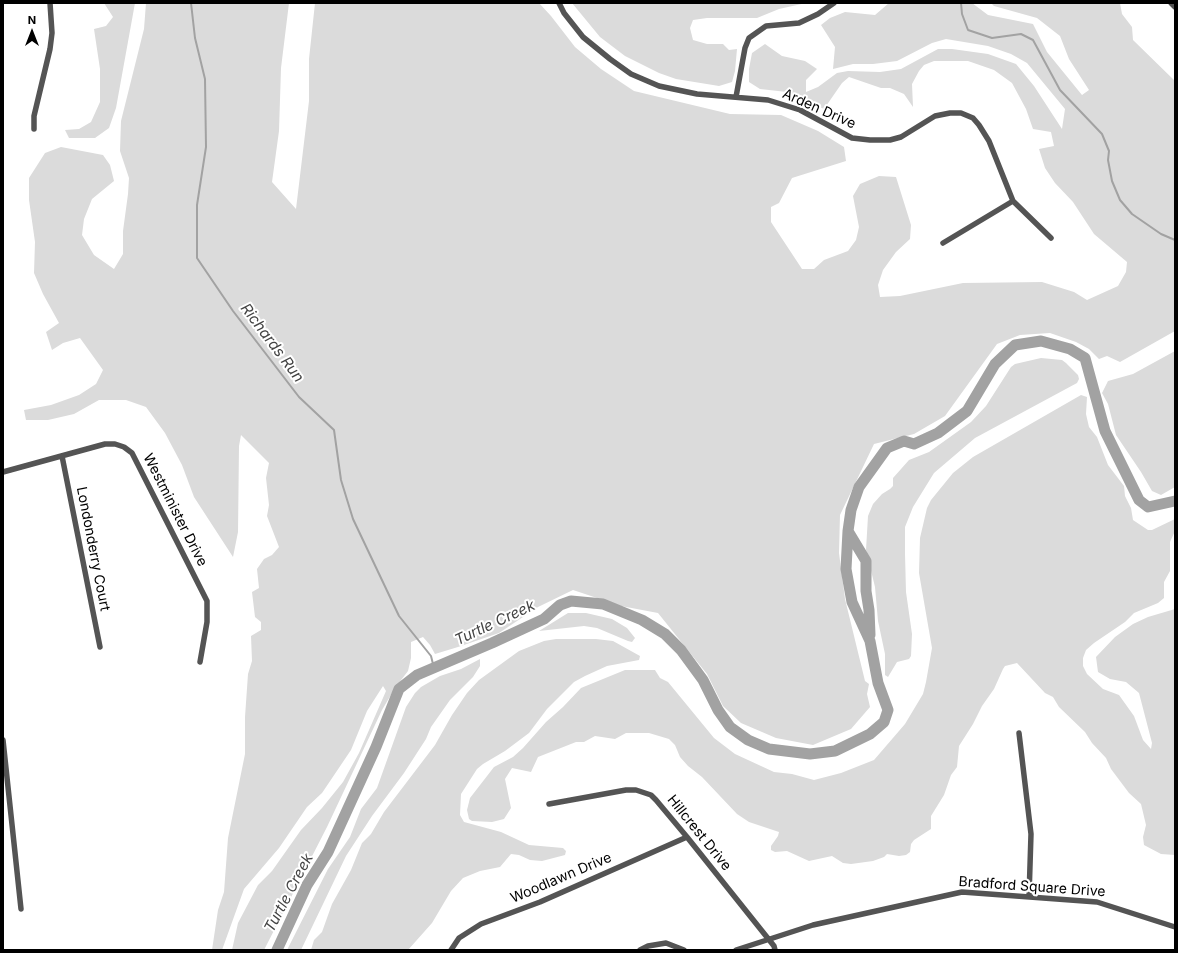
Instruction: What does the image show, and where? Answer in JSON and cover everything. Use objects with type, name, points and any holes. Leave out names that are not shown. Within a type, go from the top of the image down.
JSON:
[{"type":"street","points":[[34,129],[34,116],[50,48],[52,33],[50,3]]},
{"type":"street","name":"Arden Drive","points":[[559,3],[564,13],[583,36],[610,59],[631,74],[659,86],[697,94],[768,100],[800,110],[852,138],[870,140],[890,140],[901,137],[935,116],[950,113],[961,113],[973,118],[989,141],[1013,201],[1051,238]]},
{"type":"street","points":[[736,98],[745,48],[749,38],[766,26],[799,22],[818,14],[834,3]]},
{"type":"street","points":[[1171,3],[1175,6]]},
{"type":"street","points":[[943,243],[1013,201]]},
{"type":"street","name":"Westminister Drive","points":[[3,472],[105,444],[124,446],[132,453],[207,601],[207,622],[200,662]]},
{"type":"street","name":"Londonderry Court","points":[[62,456],[100,647]]},
{"type":"street","points":[[1019,733],[1031,834],[1030,897]]},
{"type":"street","points":[[3,740],[22,909]]},
{"type":"street","name":"Hillcrest Drive","points":[[549,804],[626,790],[636,790],[656,800],[769,939],[775,950]]},
{"type":"street","name":"Woodlawn Drive","points":[[451,950],[459,938],[481,924],[540,902],[687,837]]},
{"type":"street","name":"Bradford Square Drive","points":[[736,950],[813,925],[951,894],[977,893],[1097,902],[1175,927]]},
{"type":"street","points":[[640,950],[648,946],[666,943],[684,950]]},
{"type":"shaded area","points":[[104,3],[135,3],[116,108],[109,128],[95,138],[69,138],[65,130],[79,129],[91,122],[100,102],[100,69],[94,29],[106,26],[113,17]]},
{"type":"shaded area","points":[[146,3],[289,3],[281,68],[279,131],[272,182],[296,209],[309,101],[309,59],[315,3],[539,3],[575,47],[601,69],[634,91],[730,114],[781,115],[818,131],[844,147],[846,161],[792,178],[779,203],[771,207],[771,222],[802,269],[814,269],[824,260],[848,251],[856,240],[859,227],[853,196],[860,184],[879,176],[896,177],[911,225],[910,239],[896,252],[883,270],[878,285],[880,297],[900,296],[963,283],[1042,282],[1074,292],[1087,300],[1118,286],[1126,272],[1127,262],[1094,234],[1073,202],[1055,183],[1045,168],[1039,149],[1054,146],[1051,132],[1033,129],[1026,109],[1012,83],[994,70],[968,61],[934,61],[924,65],[912,84],[913,107],[904,94],[890,88],[881,88],[849,77],[842,83],[824,109],[787,92],[760,89],[749,82],[749,69],[752,53],[765,44],[782,56],[805,61],[817,69],[806,80],[806,92],[818,87],[837,73],[848,71],[880,72],[901,69],[938,49],[952,49],[988,54],[1016,64],[1034,86],[1062,129],[1065,109],[1027,63],[1011,54],[988,46],[946,39],[932,43],[897,61],[873,64],[853,64],[833,69],[835,47],[821,25],[830,18],[845,12],[875,15],[889,3],[972,3],[988,15],[1033,24],[1047,52],[1082,95],[1089,90],[1069,59],[1060,36],[1037,18],[994,6],[991,3],[1120,3],[1122,14],[1132,27],[1133,40],[1175,81],[1175,331],[1120,362],[1107,356],[1099,359],[1089,349],[1076,342],[1050,333],[1020,335],[997,344],[945,416],[914,434],[874,444],[840,515],[839,553],[845,599],[865,681],[869,684],[867,694],[870,707],[851,729],[813,745],[776,738],[741,723],[723,706],[707,674],[658,613],[621,606],[573,590],[538,607],[499,633],[458,647],[435,654],[423,637],[411,642],[411,658],[408,671],[395,688],[382,710],[327,827],[264,950],[232,950],[238,923],[258,885],[272,871],[301,830],[322,808],[343,782],[359,753],[386,691],[383,686],[367,711],[351,750],[322,793],[307,807],[279,848],[244,889],[222,950],[212,950],[218,910],[224,892],[228,838],[245,754],[245,717],[248,674],[252,661],[251,636],[261,630],[261,622],[255,617],[252,592],[259,588],[257,569],[264,559],[272,555],[279,547],[267,516],[269,505],[266,478],[269,463],[241,435],[239,446],[238,532],[233,557],[194,497],[182,465],[165,433],[146,407],[126,400],[99,400],[74,414],[48,420],[26,420],[24,410],[51,405],[79,395],[96,384],[103,370],[80,338],[63,343],[52,350],[46,332],[59,323],[43,294],[34,273],[35,242],[29,200],[29,178],[45,153],[61,147],[103,155],[110,165],[114,181],[92,199],[84,219],[82,235],[94,255],[114,269],[123,254],[123,231],[129,178],[120,151],[121,121],[144,29]]},
{"type":"shaded area","points":[[572,3],[806,3],[779,9],[757,18],[707,18],[693,20],[690,28],[693,40],[707,44],[723,44],[729,50],[737,49],[735,71],[732,82],[719,86],[676,79],[659,73],[625,56],[600,37]]},
{"type":"shaded area","points":[[1175,351],[1175,487],[1161,495],[1152,491],[1116,435],[1108,404],[1102,393],[1108,381],[1133,374]]},
{"type":"shaded area","points":[[1041,358],[1062,360],[1078,375],[1079,379],[1077,383],[975,438],[934,473],[913,507],[905,527],[906,592],[912,634],[911,656],[909,659],[897,662],[888,677],[885,675],[885,654],[878,621],[875,587],[866,550],[868,516],[873,504],[882,494],[893,486],[893,478],[909,460],[929,452],[971,422],[986,406],[1011,367],[1015,364]]},
{"type":"shaded area","points":[[1081,395],[1087,397],[1086,414],[1089,427],[1097,437],[1108,465],[1124,486],[1125,496],[1131,508],[1133,520],[1148,530],[1152,530],[1175,519],[1175,531],[1170,542],[1170,571],[1164,582],[1164,598],[1158,603],[1134,613],[1125,622],[1094,643],[1086,650],[1083,658],[1083,666],[1087,674],[1103,689],[1119,695],[1134,716],[1143,740],[1151,749],[1152,743],[1139,693],[1126,682],[1110,679],[1098,672],[1096,657],[1115,637],[1133,624],[1148,617],[1175,609],[1175,855],[1161,854],[1144,845],[1143,837],[1146,825],[1141,804],[1129,793],[1111,769],[1106,758],[1092,743],[1085,732],[1059,707],[1053,697],[1045,693],[1017,663],[1005,666],[1003,669],[994,689],[982,706],[959,746],[957,767],[951,775],[944,795],[931,816],[931,829],[914,840],[911,844],[910,852],[906,855],[899,856],[887,854],[884,857],[873,861],[851,864],[843,863],[832,856],[809,861],[787,851],[775,852],[771,850],[771,846],[779,832],[749,822],[737,814],[702,777],[688,766],[680,757],[675,745],[669,739],[649,733],[626,733],[615,739],[595,736],[584,742],[576,742],[538,757],[531,772],[512,768],[505,779],[511,808],[504,819],[492,822],[472,821],[469,819],[467,810],[470,798],[494,767],[513,757],[523,748],[546,722],[581,688],[625,670],[655,670],[660,678],[668,682],[714,738],[735,754],[774,772],[792,774],[814,780],[841,773],[874,760],[905,724],[923,694],[926,682],[932,648],[919,573],[920,538],[927,508],[931,500],[953,473],[973,457]]},
{"type":"shaded area","points":[[568,613],[586,613],[612,619],[627,628],[635,638],[632,642],[597,628],[584,626],[539,631]]},
{"type":"shaded area","points":[[556,639],[596,639],[613,641],[640,656],[639,660],[607,666],[574,682],[547,709],[529,733],[477,769],[461,794],[460,815],[464,822],[501,832],[529,845],[563,848],[566,851],[565,855],[542,861],[530,860],[519,855],[511,854],[500,867],[480,871],[463,878],[451,891],[432,923],[408,950],[311,950],[314,940],[322,932],[332,904],[351,870],[362,843],[371,834],[384,812],[435,745],[452,715],[467,693],[479,680],[519,651],[544,641]]},
{"type":"shaded area","points":[[480,659],[480,666],[473,677],[450,700],[431,727],[426,739],[404,773],[372,816],[346,856],[301,950],[287,950],[328,869],[350,837],[361,809],[377,788],[406,707],[415,693],[421,687],[440,676],[461,669]]},
{"type":"waterway","name":"Richards Run","points":[[191,3],[195,38],[205,79],[206,147],[197,205],[197,258],[233,311],[299,397],[334,430],[341,480],[353,519],[399,616],[431,656],[434,668]]},
{"type":"waterway","points":[[961,3],[962,14],[968,30],[992,38],[1021,34],[1033,40],[1060,90],[1102,134],[1109,151],[1108,160],[1112,181],[1120,200],[1132,214],[1161,234],[1175,240]]},
{"type":"waterway","name":"Turtle Creek","points":[[277,950],[307,885],[328,852],[376,747],[399,689],[417,675],[544,619],[560,605],[571,601],[603,604],[642,620],[665,634],[681,650],[703,680],[718,710],[730,727],[748,740],[769,749],[810,754],[835,751],[870,734],[884,722],[888,710],[878,683],[870,641],[852,602],[846,569],[848,531],[851,510],[859,487],[887,448],[904,441],[914,444],[938,433],[967,411],[995,364],[1015,345],[1041,341],[1070,349],[1085,358],[1105,431],[1139,500],[1148,507],[1175,501]]},
{"type":"waterway","name":"Turtle Creek","points":[[848,531],[866,561],[866,591],[869,610],[870,635]]}]
